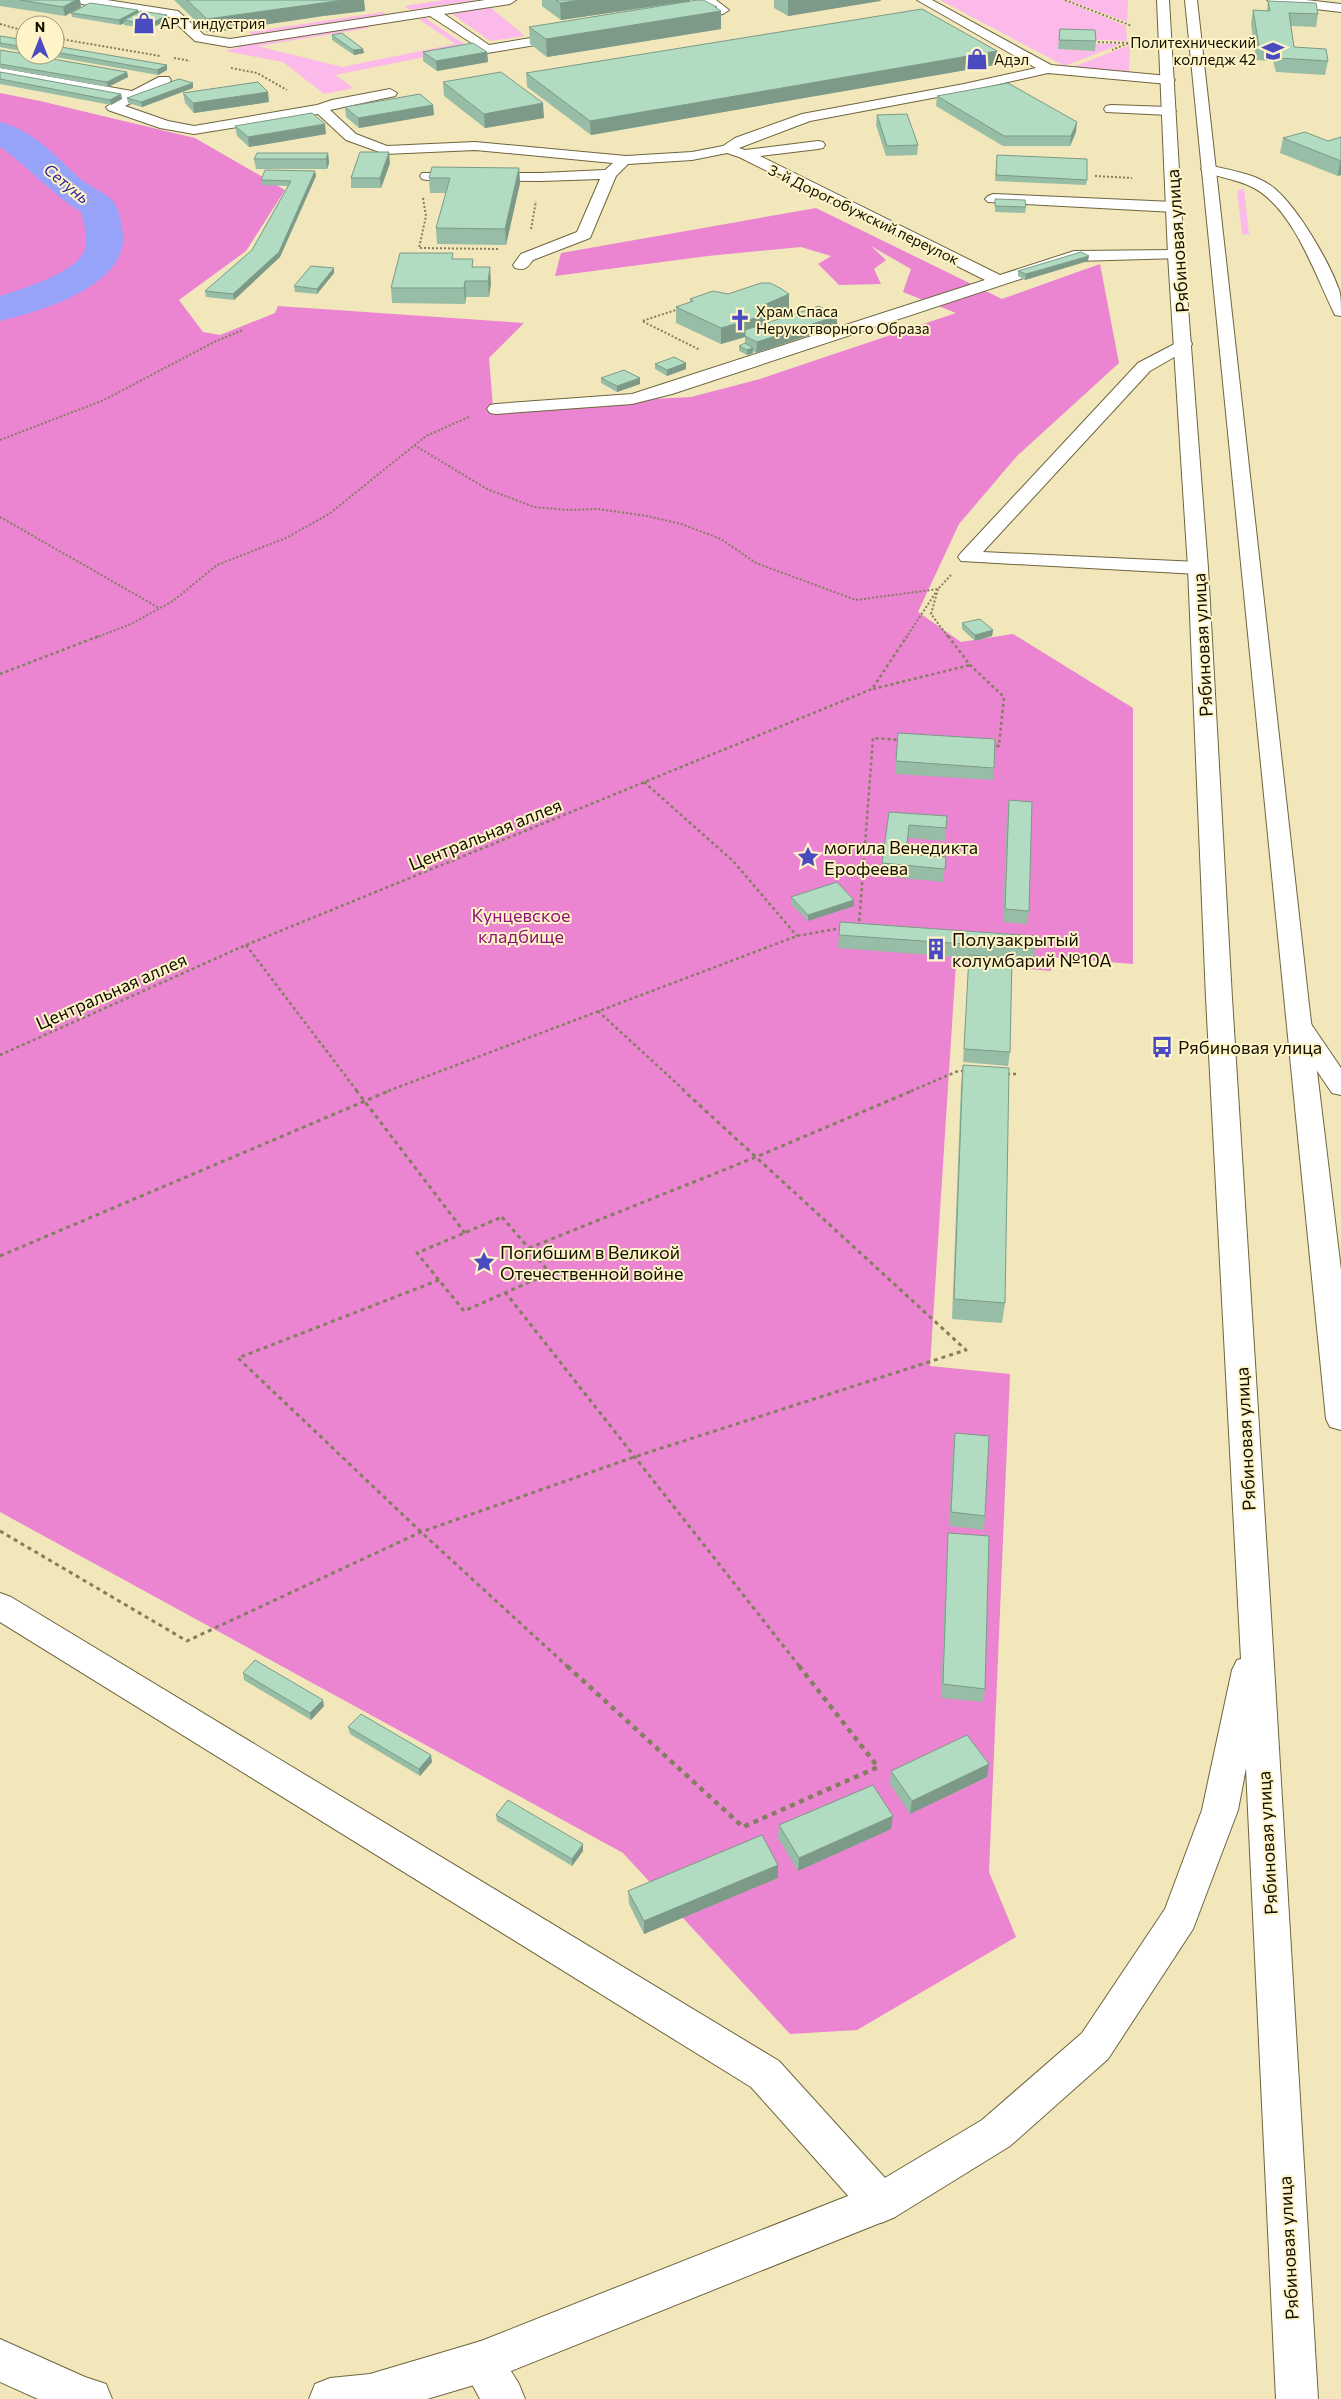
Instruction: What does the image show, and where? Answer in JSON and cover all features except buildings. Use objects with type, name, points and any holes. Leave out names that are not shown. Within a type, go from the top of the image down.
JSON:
[{"type":"main road","points":[[82,0],[173,14]]},
{"type":"main road","points":[[159,0],[200,38],[230,43],[510,0]]},
{"type":"main road","points":[[675,18],[723,10],[708,0]]},
{"type":"main road","points":[[923,0],[1048,69],[1063,82]]},
{"type":"main road","name":"Рябиновая улица","points":[[1163,0],[1176,255],[1184,344],[1198,568],[1219,998],[1256,1632],[1297,2399]]},
{"type":"main road","name":"Рябиновая улица","points":[[1191,0],[1296,1005],[1334,1267],[1341,1419]]},
{"type":"main road","points":[[1273,0],[1341,8]]},
{"type":"main road","points":[[390,3],[408,17]]},
{"type":"main road","points":[[434,13],[487,49],[579,34]]},
{"type":"main road","points":[[321,109],[351,137],[385,150],[475,146],[626,160],[692,156],[728,149],[740,140],[806,117],[964,88],[1048,69],[1168,80]]},
{"type":"main road","points":[[0,72],[134,96]]},
{"type":"main road","points":[[144,77],[164,80],[113,107],[165,125],[194,130],[321,109],[332,104],[390,93]]},
{"type":"main road","points":[[1111,109],[1169,111]]},
{"type":"main road","points":[[744,154],[818,145]]},
{"type":"main road","name":"3-й Дорогобужский переулок","points":[[728,149],[744,154],[998,280]]},
{"type":"main road","points":[[521,265],[527,257],[584,235],[609,174],[626,160]]},
{"type":"main road","points":[[1208,170],[1266,188],[1279,201],[1293,217],[1341,310]]},
{"type":"main road","points":[[427,176],[540,177],[609,174]]},
{"type":"main road","points":[[993,199],[1174,207]]},
{"type":"main road","points":[[496,409],[632,398],[666,390],[1074,256],[1176,255]]},
{"type":"main road","points":[[968,557],[1144,367],[1184,344]]},
{"type":"main road","points":[[968,557],[1198,568]]},
{"type":"main road","points":[[1300,1027],[1341,1087]]},
{"type":"main road","points":[[0,1606],[765,2074],[881,2204]]},
{"type":"main road","points":[[330,2399],[370,2395],[480,2362],[881,2204],[996,2133],[1095,2046],[1180,1917],[1220,1810],[1256,1632]]},
{"type":"main road","points":[[0,2360],[83,2398],[91,2399]]},
{"type":"main road","points":[[480,2362],[504,2399]]},
{"type":"path","points":[[1065,0],[1132,26]]},
{"type":"path","points":[[0,24],[15,28]]},
{"type":"path","points":[[65,40],[162,56]]},
{"type":"path","points":[[171,58],[190,61]]},
{"type":"path","points":[[228,68],[257,73],[321,109]]},
{"type":"path","points":[[427,176],[423,196],[426,216],[419,248],[506,249]]},
{"type":"path","points":[[1095,176],[1132,178]]},
{"type":"path","points":[[530,233],[540,177]]},
{"type":"path","points":[[683,308],[642,322],[707,354]]},
{"type":"path","points":[[0,440],[104,400],[214,342],[243,330]]},
{"type":"path","points":[[0,674],[131,624],[173,601],[217,565],[286,538],[329,514],[426,436],[463,418],[496,409]]},
{"type":"path","points":[[414,445],[488,489],[534,507],[568,510],[598,509],[682,524],[721,539],[756,563],[856,600],[938,589]]},
{"type":"path","points":[[0,516],[159,608]]},
{"type":"path","points":[[872,689],[938,589],[968,557]]},
{"type":"path","points":[[938,589],[931,614],[970,665],[1004,697],[998,746],[989,746]]},
{"type":"path","name":"Центральная аллея","points":[[0,1055],[246,945],[872,689],[970,665]]},
{"type":"path","points":[[0,1256],[364,1100],[797,936],[859,925],[873,738],[902,740]]},
{"type":"path","points":[[644,782],[733,861],[797,936]]},
{"type":"path","points":[[246,945],[465,1233]]},
{"type":"path","points":[[0,1531],[186,1641],[421,1532],[634,1457],[966,1350],[598,1012]]},
{"type":"path","points":[[529,1248],[756,1156],[958,1071],[968,1072]]},
{"type":"path","points":[[998,1073],[1018,1074]]},
{"type":"path","points":[[502,1217],[550,1273],[464,1311],[417,1253],[465,1233],[502,1217]]},
{"type":"path","points":[[440,1280],[238,1358],[421,1532],[743,1827],[878,1767],[505,1292]]},
{"type":"shaded area","points":[[443,0],[477,0],[410,10],[404,6]]},
{"type":"shaded area","points":[[940,0],[1063,0],[1126,26],[1127,41],[1059,38],[1059,49],[1094,51],[1094,44],[1121,44],[1065,66]]},
{"type":"shaded area","points":[[1068,0],[1128,0],[1127,22]]},
{"type":"shaded area","points":[[489,6],[525,36],[490,41],[451,13]]},
{"type":"shaded area","points":[[383,12],[387,15],[253,36],[249,32]]},
{"type":"shaded area","points":[[425,18],[470,48],[335,75],[354,88],[324,94],[283,62],[225,51],[251,43],[367,25],[369,28],[257,46],[342,67],[455,44],[419,19]]},
{"type":"shaded area","points":[[1130,45],[1129,73],[1070,68]]},
{"type":"shaded area","points":[[1244,188],[1249,235],[1242,234],[1237,191]]},
{"type":"green space","name":"Кунцевское кладбище","points":[[0,93],[195,138],[285,190],[246,251],[179,300],[203,332],[220,335],[275,313],[278,306],[524,323],[489,358],[493,407],[691,397],[760,379],[956,313],[903,292],[911,269],[871,246],[886,260],[874,269],[881,284],[839,285],[818,264],[831,256],[801,247],[708,256],[555,276],[561,253],[816,208],[1002,299],[1100,264],[1119,363],[1017,456],[959,524],[918,612],[961,642],[1013,634],[1133,708],[1133,964],[1051,957],[1051,971],[956,963],[930,1366],[1010,1374],[989,1872],[1016,1937],[857,2030],[790,2034],[623,1853],[0,1512]]},
{"type":"waterway","name":"Сетунь","points":[[0,132],[32,153],[72,191],[98,207],[105,241],[103,252],[97,263],[73,281],[0,309]]},
{"type":"place","name":"АРТ индустрия","points":[[144,23]]},
{"type":"place","name":"Политехнический колледж 42","points":[[1273,51]]},
{"type":"place","name":"Адэл","points":[[977,59]]},
{"type":"place","name":"Храм Спаса Нерукотворного Образа","points":[[740,320]]},
{"type":"place","name":"могила Венедикта Ерофеева","points":[[808,857]]},
{"type":"place","name":"Полузакрытый колумбарий №10А","points":[[936,949]]},
{"type":"place","name":"Рябиновая улица","points":[[1162,1047]]},
{"type":"place","name":"Погибшим в Великой Отечественной войне","points":[[484,1262]]}]
